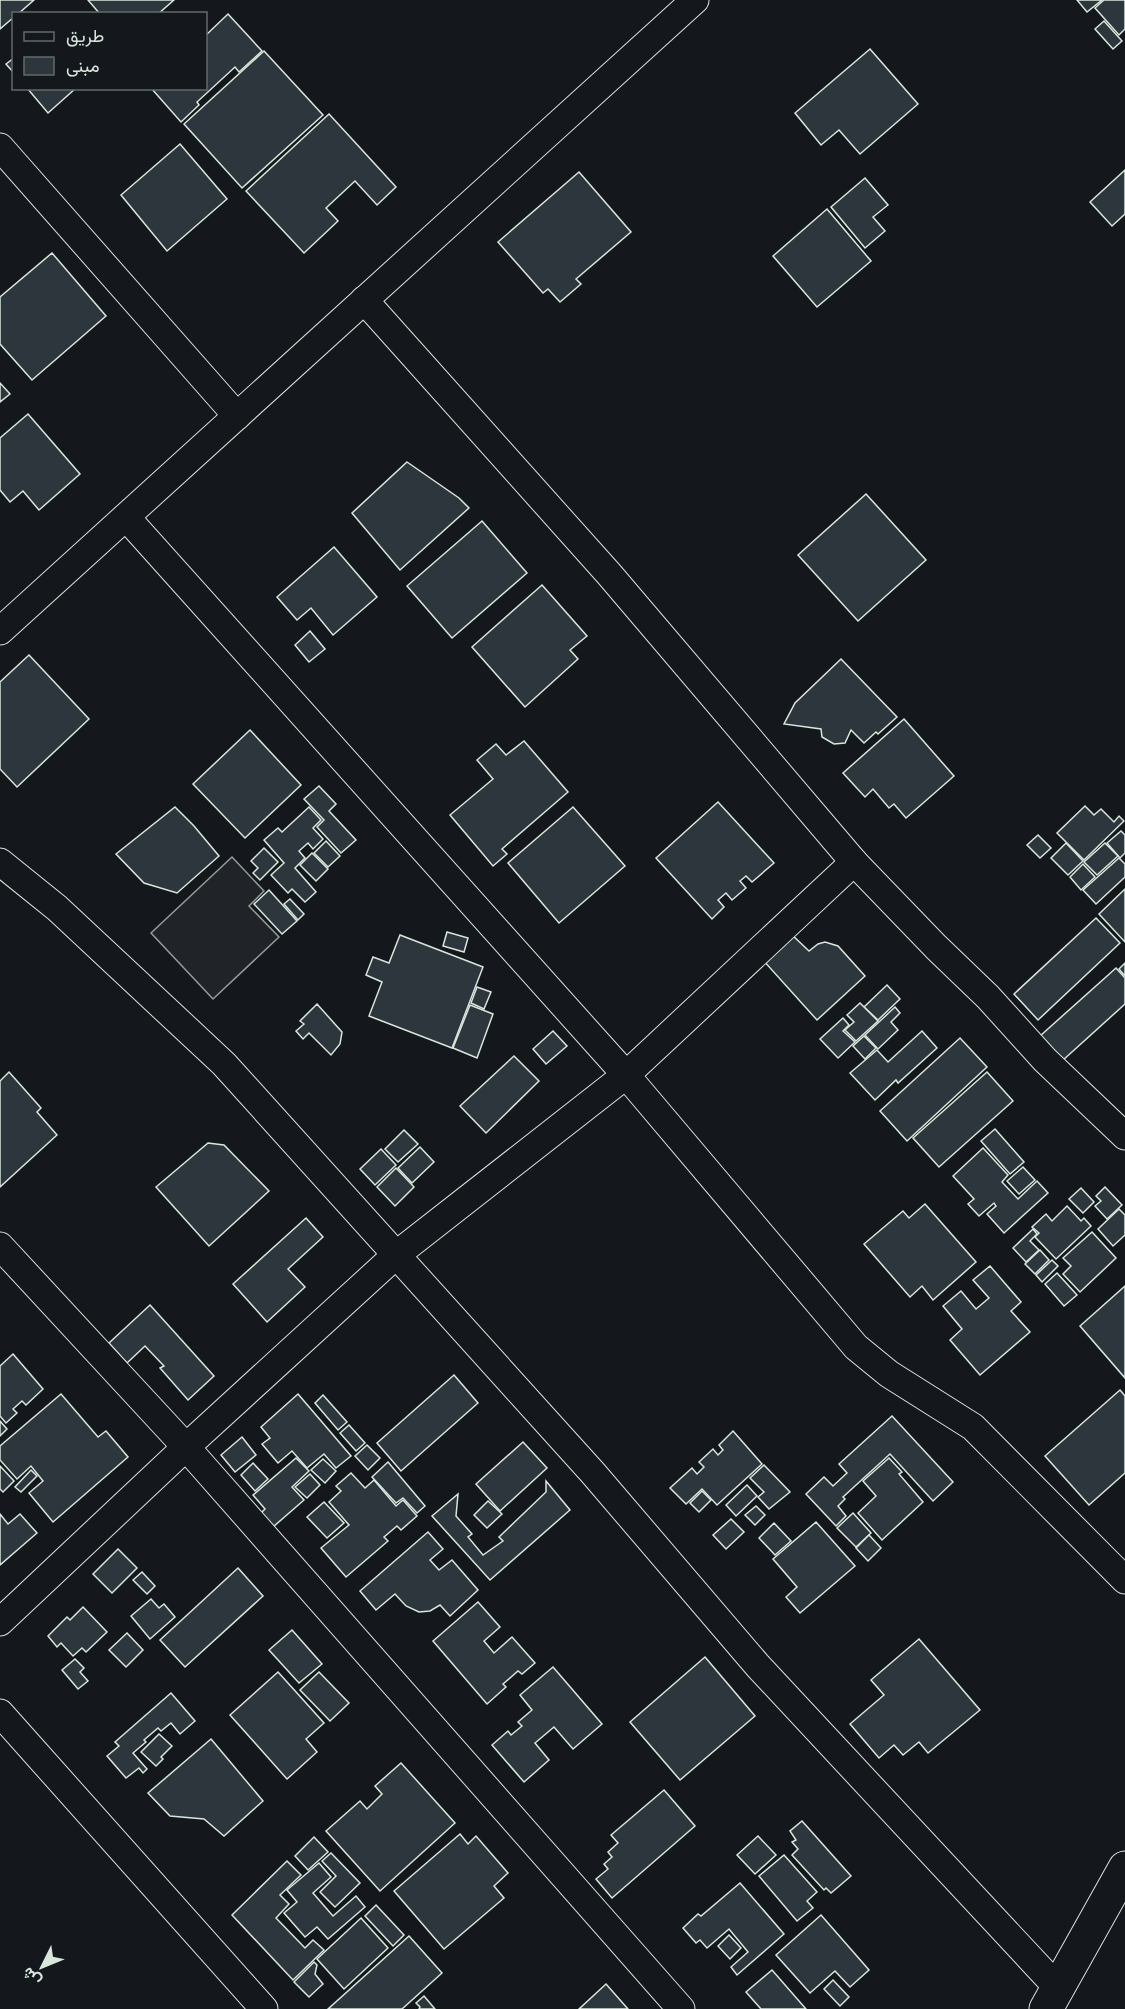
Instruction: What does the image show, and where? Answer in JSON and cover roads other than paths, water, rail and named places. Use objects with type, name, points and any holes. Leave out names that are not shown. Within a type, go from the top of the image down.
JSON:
[{"type":"street","points":[[0,630],[694,0]]},
{"type":"street","points":[[0,147],[237,416]]},
{"type":"street","points":[[364,300],[609,573],[854,862],[988,997],[1045,1060],[1125,1136]]},
{"type":"street","points":[[126,517],[626,1075],[856,1347],[889,1374],[973,1427],[1125,1580]]},
{"type":"street","points":[[0,862],[57,908],[224,1064],[593,1473],[758,1666],[1052,1999],[1125,1868]]},
{"type":"street","points":[[0,1622],[186,1447],[396,1255],[626,1075],[854,862]]},
{"type":"street","points":[[0,1246],[186,1447],[681,2009]]},
{"type":"street","points":[[0,1713],[264,2009]]}]
